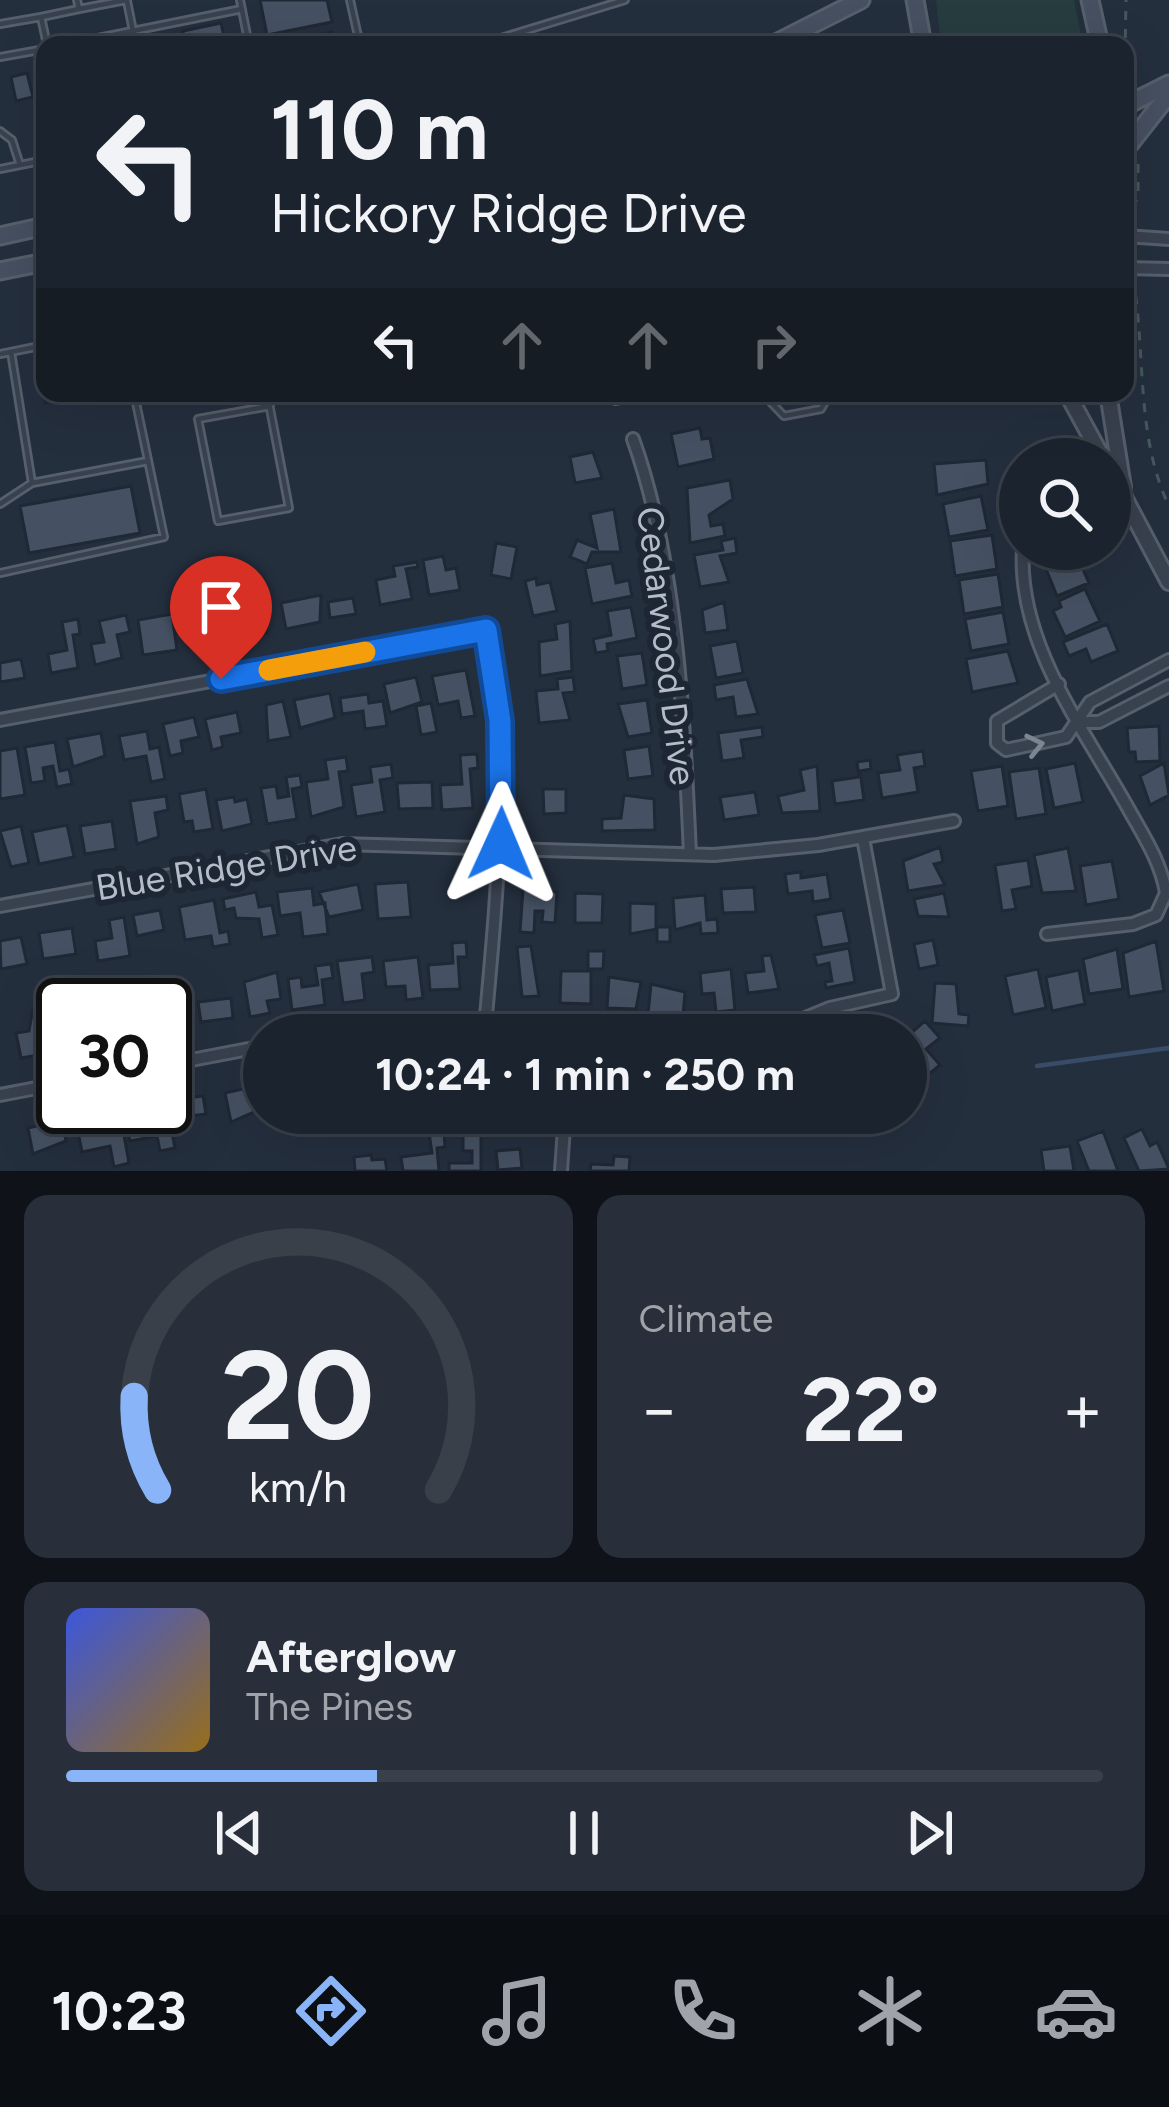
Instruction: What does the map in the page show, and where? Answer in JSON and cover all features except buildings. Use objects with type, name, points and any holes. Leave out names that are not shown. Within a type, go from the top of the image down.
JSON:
[{"type":"main road","points":[[790,36],[861,0]]},
{"type":"main road","points":[[915,0],[921,36]]},
{"type":"main road","points":[[1090,0],[1098,36]]},
{"type":"main road","points":[[1134,102],[1169,84]]},
{"type":"main road","points":[[1134,150],[1169,94]]},
{"type":"main road","points":[[0,236],[36,228]]},
{"type":"main road","points":[[0,271],[36,264]]},
{"type":"street","points":[[1134,237],[1169,239]]},
{"type":"street","points":[[1134,268],[1169,268]]},
{"type":"street","points":[[1072,402],[1092,438]]},
{"type":"street","points":[[1110,402],[1116,438]]},
{"type":"street","name":"Cedarwood Drive","points":[[633,439],[652,513],[677,668],[690,854]]},
{"type":"street","points":[[1131,507],[1169,582]]},
{"type":"street","points":[[1024,570],[1027,606],[1060,685],[1153,853],[1168,894],[1156,915],[1133,924],[1047,934]]},
{"type":"street","points":[[0,720],[486,630],[500,721],[501,844],[486,1014]]},
{"type":"street","points":[[1060,685],[998,721],[997,743],[1006,750],[1021,749],[1066,737],[1090,702],[1169,660]]},
{"type":"street","points":[[1080,722],[1099,722],[1169,686]]},
{"type":"street","name":"Blue Ridge Drive","points":[[0,906],[290,850],[408,842],[690,854],[863,838],[954,821]]},
{"type":"street","points":[[815,1014],[892,994],[863,838]]},
{"type":"street","points":[[1156,915],[1169,924]]},
{"type":"street","points":[[192,1060],[243,1050]]},
{"type":"street","points":[[0,1095],[36,1088]]},
{"type":"street","points":[[561,1171],[564,1134]]},
{"type":"lane","points":[[77,0],[80,10]]},
{"type":"lane","points":[[0,24],[126,0],[133,31]]},
{"type":"lane","points":[[240,0],[247,36]]},
{"type":"lane","points":[[350,0],[358,36]]},
{"type":"lane","points":[[508,36],[626,0]]},
{"type":"lane","points":[[108,36],[242,9]]},
{"type":"lane","points":[[41,16],[44,36]]},
{"type":"lane","points":[[0,57],[36,49]]},
{"type":"lane","points":[[0,131],[12,140],[20,165]]},
{"type":"lane","points":[[0,170],[36,162]]},
{"type":"lane","points":[[0,354],[36,347]]},
{"type":"lane","points":[[11,352],[32,483]]},
{"type":"lane","points":[[0,573],[164,538],[136,402]]},
{"type":"lane","points":[[269,402],[270,406],[290,508],[218,521],[198,419],[270,406]]},
{"type":"lane","points":[[771,402],[784,416],[821,410],[825,402]]},
{"type":"lane","points":[[0,504],[32,483],[148,461]]},
{"type":"path","points":[[1125,36],[1126,0]]},
{"type":"path","points":[[1134,173],[1138,197],[1134,205]]},
{"type":"path","points":[[1134,289],[1141,382],[1156,468],[1169,506]]},
{"type":"green space","points":[[936,0],[1074,0],[1081,36],[940,36]]},
{"type":"waterway","points":[[1037,1066],[1169,1048]]},
{"type":"slow traffic","points":[[269,670],[365,652]]},
{"type":"route","points":[[221,679],[486,630],[500,721],[501,844]]}]
